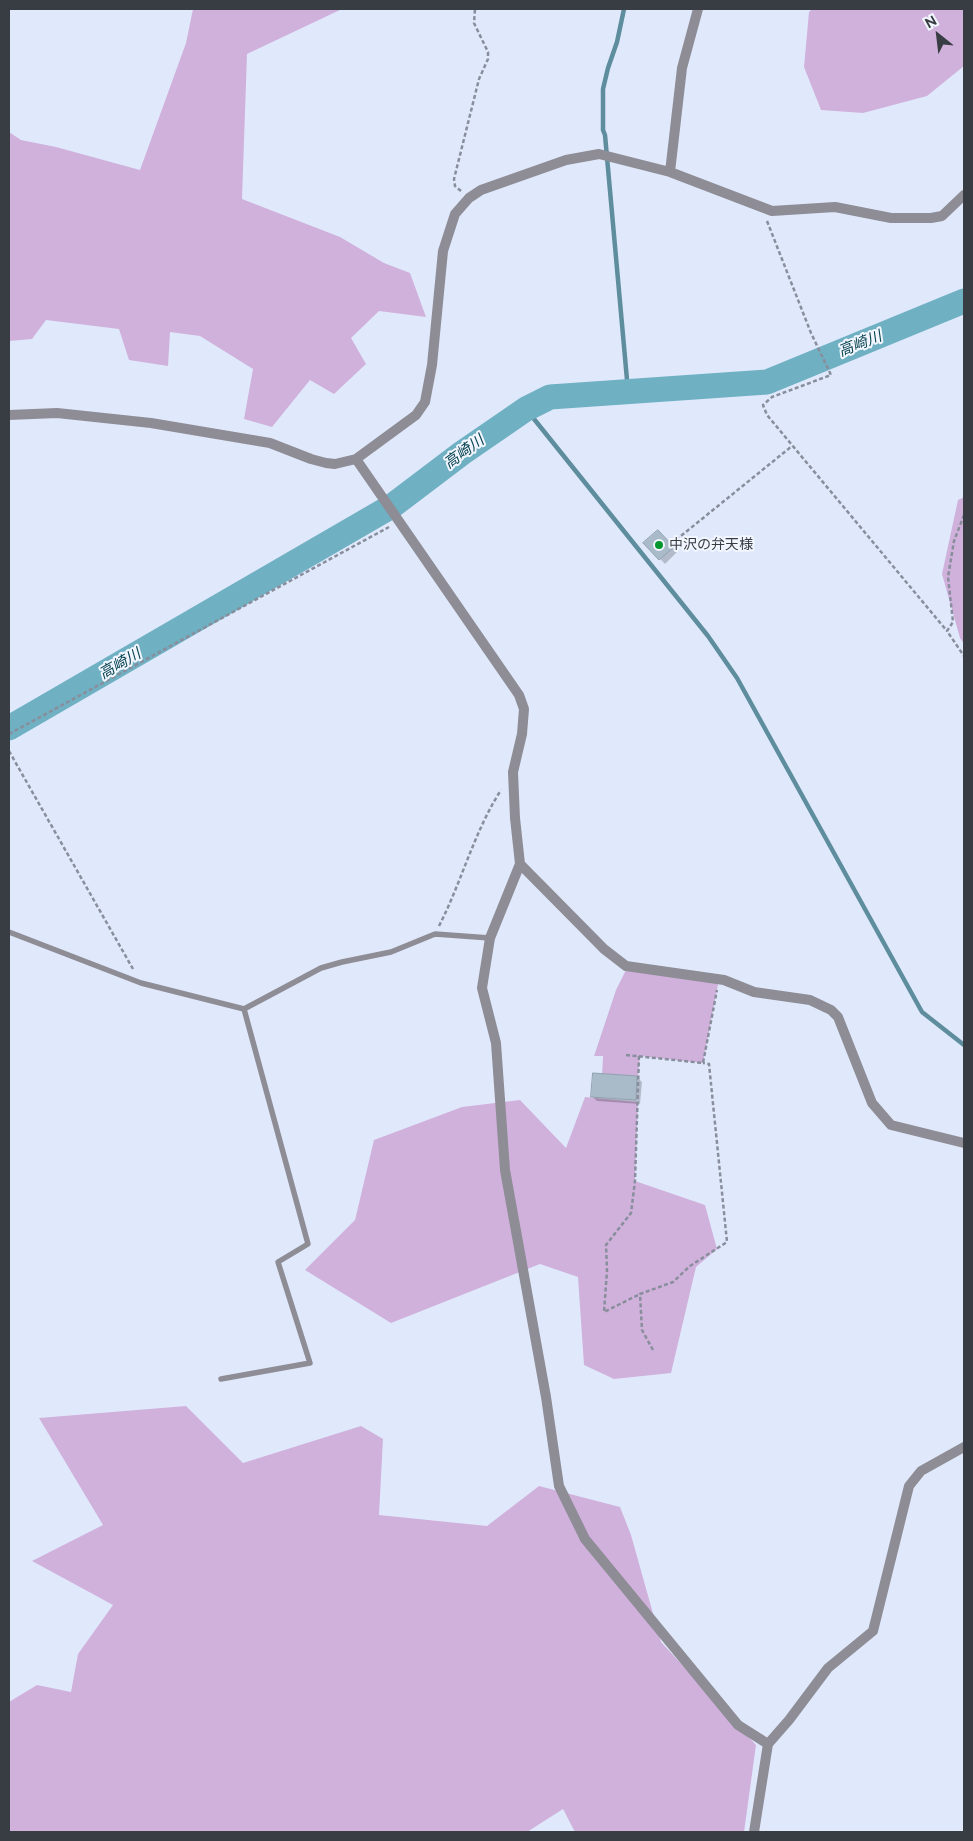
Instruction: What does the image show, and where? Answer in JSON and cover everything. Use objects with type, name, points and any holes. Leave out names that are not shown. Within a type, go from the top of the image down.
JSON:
[{"type":"street","points":[[670,172],[682,68],[698,9]]},
{"type":"street","points":[[9,415],[57,413],[151,423],[270,443],[326,463],[335,464],[356,460],[416,415],[425,402],[432,365],[443,251],[455,214],[469,198],[480,190],[566,160],[599,154],[670,172],[772,212],[835,207],[891,218],[931,218],[942,216],[964,195]]},
{"type":"street","points":[[356,460],[519,695],[524,710],[522,734],[513,772],[520,864],[490,938],[482,988],[496,1043],[506,1170],[546,1397],[559,1486],[585,1539],[738,1725],[768,1744]]},
{"type":"street","points":[[520,864],[604,949],[626,966],[719,979],[754,992],[810,1000],[831,1010],[838,1017],[872,1103],[891,1125],[964,1143]]},
{"type":"street","points":[[754,1832],[768,1744],[789,1720],[828,1668],[873,1631],[909,1486],[921,1471],[964,1447]]},
{"type":"lane","points":[[9,932],[141,983],[244,1009],[321,968],[391,952],[435,934],[490,938]]},
{"type":"lane","points":[[221,1379],[310,1363],[278,1262],[308,1244],[244,1009]]},
{"type":"path","points":[[469,198],[454,186],[454,179],[479,79],[488,59],[488,52],[474,23],[475,9]]},
{"type":"path","points":[[761,208],[811,333],[831,374],[772,397],[763,405],[767,415],[948,631],[964,656]]},
{"type":"path","points":[[671,544],[792,446]]},
{"type":"path","points":[[948,631],[953,622],[948,577],[954,542],[964,515]]},
{"type":"path","points":[[9,734],[399,521]]},
{"type":"path","points":[[9,751],[141,983]]},
{"type":"path","points":[[435,934],[449,907],[488,810],[513,772]]},
{"type":"path","points":[[703,1063],[719,979]]},
{"type":"path","points":[[626,1054],[709,1064],[727,1242],[690,1266],[673,1282],[640,1294],[604,1312],[607,1271],[606,1245],[630,1213],[635,1181],[639,1056]]},
{"type":"path","points":[[640,1294],[642,1330],[653,1350]]},
{"type":"shaded area","points":[[193,9],[342,9],[247,54],[242,199],[340,237],[384,263],[410,273],[426,317],[379,311],[351,338],[366,364],[334,394],[310,380],[272,427],[244,419],[253,369],[200,336],[170,332],[168,366],[129,360],[119,329],[46,320],[32,339],[9,341],[9,132],[21,140],[56,147],[140,170],[186,43]]},
{"type":"shaded area","points":[[812,9],[964,9],[964,66],[927,96],[863,113],[821,110],[804,67],[809,12]]},
{"type":"shaded area","points":[[964,497],[964,644],[960,638],[942,574],[958,500]]},
{"type":"shaded area","points":[[627,968],[719,979],[703,1063],[640,1056],[638,1076],[602,1076],[603,1056],[594,1056],[616,990]]},
{"type":"shaded area","points":[[585,1097],[638,1102],[635,1181],[705,1205],[717,1249],[696,1267],[671,1373],[614,1379],[584,1365],[578,1277],[540,1264],[391,1323],[305,1270],[355,1220],[374,1140],[462,1107],[520,1100],[566,1148]]},
{"type":"shaded area","points":[[186,1406],[243,1463],[361,1426],[383,1439],[379,1515],[487,1526],[539,1486],[620,1507],[631,1535],[661,1642],[756,1745],[744,1832],[575,1832],[563,1809],[527,1832],[9,1832],[9,1702],[37,1685],[71,1692],[78,1654],[113,1605],[32,1561],[103,1525],[39,1418]]},
{"type":"building","name":"中沢の弁天様","points":[[658,530],[674,547],[659,560],[643,543]]},
{"type":"building","points":[[593,1073],[637,1076],[636,1100],[591,1097]]},
{"type":"waterway","points":[[624,9],[617,42],[603,89],[603,130],[605,135],[628,391]]},
{"type":"waterway","name":"高崎川","points":[[9,728],[392,506],[462,453],[526,409],[550,397],[767,382],[964,301]]},
{"type":"waterway","points":[[526,409],[708,636],[737,678],[922,1012],[964,1045]]},
{"type":"place","name":"中沢の弁天様","points":[[659,545]]}]
